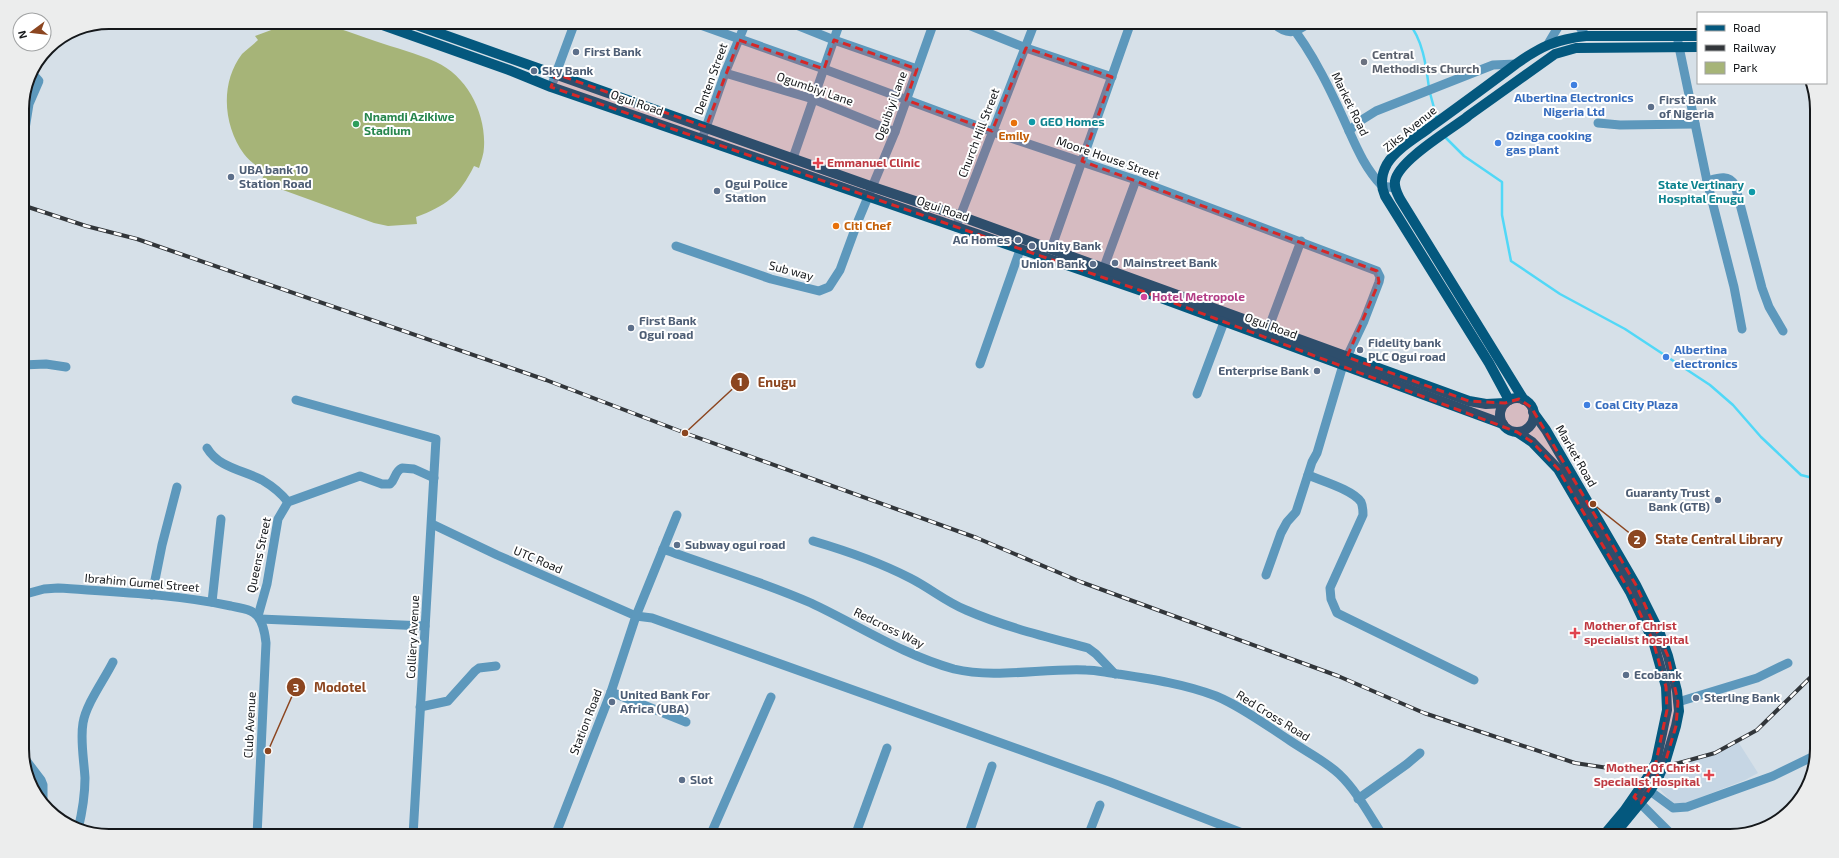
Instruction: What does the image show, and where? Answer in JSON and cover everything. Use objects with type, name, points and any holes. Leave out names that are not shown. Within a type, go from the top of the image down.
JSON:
[{"type":"main road","name":"Ogui Road","points":[[394,29],[509,70],[551,87],[868,196],[1224,322],[1469,401],[1486,404],[1507,402]]},
{"type":"main road","name":"Ogui Road","points":[[428,29],[873,187],[1104,267],[1269,327],[1345,361],[1503,424]]},
{"type":"main road","name":"Ziks Avenue","points":[[1382,186],[1383,173],[1392,157],[1516,64],[1548,44],[1567,38],[1586,36],[1697,36]]},
{"type":"main road","name":"Ziks Avenue","points":[[1395,188],[1395,181],[1400,169],[1414,155],[1555,54],[1576,48],[1697,47]]},
{"type":"main road","points":[[1382,186],[1385,196],[1503,387],[1507,402]]},
{"type":"main road","points":[[1395,188],[1400,199],[1524,400],[1528,403],[1533,412],[1534,416],[1530,426],[1527,429],[1518,432],[1509,430],[1503,424],[1500,413],[1507,402],[1514,399],[1524,400]]},
{"type":"main road","name":"Market Road","points":[[1533,412],[1546,430],[1636,585],[1659,631],[1668,656],[1678,702],[1676,726],[1661,763],[1654,776],[1618,829]]},
{"type":"main road","name":"Market Road","points":[[1518,432],[1536,446],[1558,469],[1630,592],[1653,641],[1666,687],[1667,710],[1661,763]]},
{"type":"main road","name":"Market Road","points":[[1609,829],[1637,800],[1650,792],[1654,776]]},
{"type":"street","points":[[551,87],[572,29]]},
{"type":"street","name":"Denten Street","points":[[710,29],[773,52]]},
{"type":"street","name":"Denten Street","points":[[702,139],[725,73],[743,29]]},
{"type":"street","points":[[806,29],[917,69]]},
{"type":"street","points":[[793,158],[838,29]]},
{"type":"street","name":"Oguibiyi Lane","points":[[868,196],[895,132],[931,29]]},
{"type":"street","points":[[978,29],[1026,48],[1112,77]]},
{"type":"street","name":"Church Hill Street","points":[[956,227],[1033,29]]},
{"type":"street","points":[[1051,249],[1129,29]]},
{"type":"street","points":[[1281,29],[1285,32],[1296,31],[1299,29]]},
{"type":"street","points":[[1548,44],[1558,29]]},
{"type":"street","points":[[1581,29],[1586,36]]},
{"type":"street","name":"Market Road","points":[[1296,31],[1314,62],[1365,165],[1382,186]]},
{"type":"street","points":[[1678,35],[1678,46],[1707,181],[1734,287],[1742,329]]},
{"type":"street","name":"Moore House Street","points":[[773,52],[824,69],[992,131],[1136,180],[1301,241],[1377,271],[1380,276],[1379,282],[1364,321],[1345,361]]},
{"type":"street","points":[[1349,131],[1360,121],[1376,111],[1488,66],[1516,64]]},
{"type":"street","name":"Ogumbiyi Lane","points":[[725,73],[813,99],[895,132]]},
{"type":"street","points":[[31,94],[39,81],[36,77]]},
{"type":"street","points":[[1598,123],[1620,125],[1695,124]]},
{"type":"street","points":[[1707,181],[1724,177],[1732,181],[1735,185],[1762,288],[1769,307],[1783,331]]},
{"type":"street","points":[[1104,267],[1136,180]]},
{"type":"street","points":[[1382,186],[1395,188]]},
{"type":"street","name":"Sub way","points":[[676,246],[771,279],[819,291],[824,290],[833,282],[840,270],[868,196]]},
{"type":"street","points":[[1269,327],[1301,241]]},
{"type":"street","points":[[980,364],[1020,250]]},
{"type":"street","points":[[1197,394],[1224,322]]},
{"type":"street","points":[[1266,575],[1281,533],[1287,522],[1296,512],[1314,457],[1317,453],[1345,361]]},
{"type":"street","points":[[29,365],[46,364],[66,367]]},
{"type":"street","name":"Colliery Avenue","points":[[296,400],[436,439],[413,829]]},
{"type":"street","points":[[207,448],[212,456],[220,463],[262,480],[276,490],[288,502],[360,476],[382,484],[390,484],[395,474],[402,468],[414,469],[434,478]]},
{"type":"street","points":[[1308,475],[1343,489],[1361,502],[1363,506],[1363,515],[1330,588],[1331,599],[1337,613],[1474,680]]},
{"type":"street","points":[[152,595],[162,544],[177,487]]},
{"type":"street","name":"Queens Street","points":[[259,618],[267,584],[278,519],[288,502]]},
{"type":"street","name":"Station Road","points":[[558,829],[610,692],[636,616],[677,515]]},
{"type":"street","points":[[212,602],[221,519]]},
{"type":"street","name":"UTC Road","points":[[432,524],[497,555],[636,616],[652,618],[751,653],[1110,782],[1232,829]]},
{"type":"street","points":[[814,541],[869,559],[925,586],[947,602],[966,611],[1013,628],[1088,648],[1096,654],[1115,674]]},
{"type":"street","name":"Redcross Way","points":[[663,549],[810,603],[890,643],[931,661],[954,668],[973,673],[1072,670],[1115,674]]},
{"type":"street","name":"Ibrahim Gumel Street","points":[[29,594],[44,589],[58,588],[152,595],[212,602],[248,610],[259,618],[425,626]]},
{"type":"street","name":"Club Avenue","points":[[257,829],[265,659],[265,639],[259,618]]},
{"type":"street","points":[[79,823],[83,806],[85,781],[82,732],[83,721],[86,712],[113,662]]},
{"type":"street","points":[[1678,702],[1757,678],[1788,663]]},
{"type":"street","points":[[420,707],[448,701],[479,668],[496,666]]},
{"type":"street","name":"Red Cross Road","points":[[1115,674],[1146,678],[1189,688],[1226,701],[1327,765],[1344,780],[1378,829]]},
{"type":"street","points":[[610,692],[686,722]]},
{"type":"street","points":[[713,829],[772,697]]},
{"type":"street","points":[[858,829],[887,748]]},
{"type":"street","points":[[1358,799],[1420,753]]},
{"type":"street","points":[[1650,792],[1672,808],[1687,807],[1783,772],[1809,759]]},
{"type":"street","points":[[970,829],[992,766]]},
{"type":"street","points":[[32,768],[41,780],[43,785],[43,794]]},
{"type":"street","points":[[1637,800],[1666,829]]},
{"type":"street","points":[[1091,829],[1100,805]]},
{"type":"highlighted area","points":[[739,40],[824,69],[834,40],[917,69],[906,100],[992,131],[1026,48],[1112,77],[1082,161],[1377,271],[1379,282],[1347,357],[1469,401],[1505,403],[1519,399],[1531,407],[1636,585],[1668,656],[1678,702],[1676,726],[1665,763],[1641,803],[1634,797],[1656,762],[1667,710],[1666,687],[1653,641],[1630,592],[1558,469],[1532,442],[1517,432],[1142,291],[551,87],[556,74],[706,127]]},
{"type":"shaded area","name":"Mother Of Christ Specialist Hospital","points":[[1737,740],[1758,773],[1745,780],[1676,807],[1657,786],[1657,782],[1669,768],[1711,755]]},
{"type":"green space","name":"Nnamdi Azikiwe Stadium","points":[[274,29],[341,29],[413,53],[447,68],[457,76],[465,86],[478,109],[482,121],[484,152],[479,168],[474,166],[463,185],[451,199],[436,209],[416,217],[417,224],[388,226],[374,223],[261,182],[265,172],[246,157],[237,143],[228,117],[227,104],[227,91],[235,65],[242,54],[258,40],[255,36]]},
{"type":"waterway","points":[[1413,29],[1423,53],[1429,88]]},
{"type":"waterway","points":[[1430,93],[1437,119]]},
{"type":"waterway","points":[[1444,136],[1464,156],[1502,182],[1502,215],[1511,261],[1560,294],[1625,329],[1710,385],[1733,405],[1761,437],[1801,475],[1810,477]]},
{"type":"railway","points":[[29,207],[86,226],[137,239],[546,380],[685,433],[977,538],[1081,582],[1338,676],[1424,713],[1575,763],[1615,769],[1643,770],[1679,763],[1715,753],[1757,730],[1810,678]]},
{"type":"place","name":"First Bank","points":[[576,52]]},
{"type":"place","name":"Central Methodists Church","points":[[1364,62]]},
{"type":"place","name":"Sky Bank","points":[[534,71]]},
{"type":"place","name":"Albertina Electronics Nigeria Ltd","points":[[1574,85]]},
{"type":"place","name":"First Bank of Nigeria","points":[[1651,107]]},
{"type":"place","name":"GEO Homes","points":[[1032,122]]},
{"type":"place","name":"Emily","points":[[1014,123]]},
{"type":"place","name":"Nnamdi Azikiwe Stadium","points":[[356,124]]},
{"type":"place","name":"Ozinga cooking gas plant","points":[[1498,143]]},
{"type":"place","name":"Emmanuel Clinic","points":[[818,163]]},
{"type":"place","name":"UBA bank 10 Station Road","points":[[231,177]]},
{"type":"place","name":"Ogui Police Station","points":[[717,191]]},
{"type":"place","name":"State Vertinary Hospital Enugu","points":[[1752,192]]},
{"type":"place","name":"Citi Chef","points":[[836,226]]},
{"type":"place","name":"AG Homes","points":[[1018,240]]},
{"type":"place","name":"Unity Bank","points":[[1032,246]]},
{"type":"place","name":"Mainstreet Bank","points":[[1115,263]]},
{"type":"place","name":"Union Bank","points":[[1093,264]]},
{"type":"place","name":"Hotel Metropole","points":[[1144,297]]},
{"type":"place","name":"First Bank Ogui road","points":[[631,328]]},
{"type":"place","name":"Fidelity bank PLC Ogui road","points":[[1360,350]]},
{"type":"place","name":"Albertina electronics","points":[[1666,357]]},
{"type":"place","name":"Enterprise Bank","points":[[1317,371]]},
{"type":"place","name":"Coal City Plaza","points":[[1587,405]]},
{"type":"place","name":"Enugu","points":[[685,433]]},
{"type":"place","name":"Guaranty Trust Bank (GTB)","points":[[1718,500]]},
{"type":"place","name":"State Central Library","points":[[1593,504]]},
{"type":"place","name":"Subway ogui road","points":[[677,545]]},
{"type":"place","name":"Mother of Christ specialist hospital","points":[[1575,633]]},
{"type":"place","name":"Ecobank","points":[[1626,675]]},
{"type":"place","name":"Sterling Bank","points":[[1696,698]]},
{"type":"place","name":"United Bank For Africa (UBA)","points":[[612,702]]},
{"type":"place","name":"Modotel","points":[[268,751]]},
{"type":"place","name":"Mother Of Christ Specialist Hospital","points":[[1709,775]]},
{"type":"place","name":"Slot","points":[[682,780]]}]
